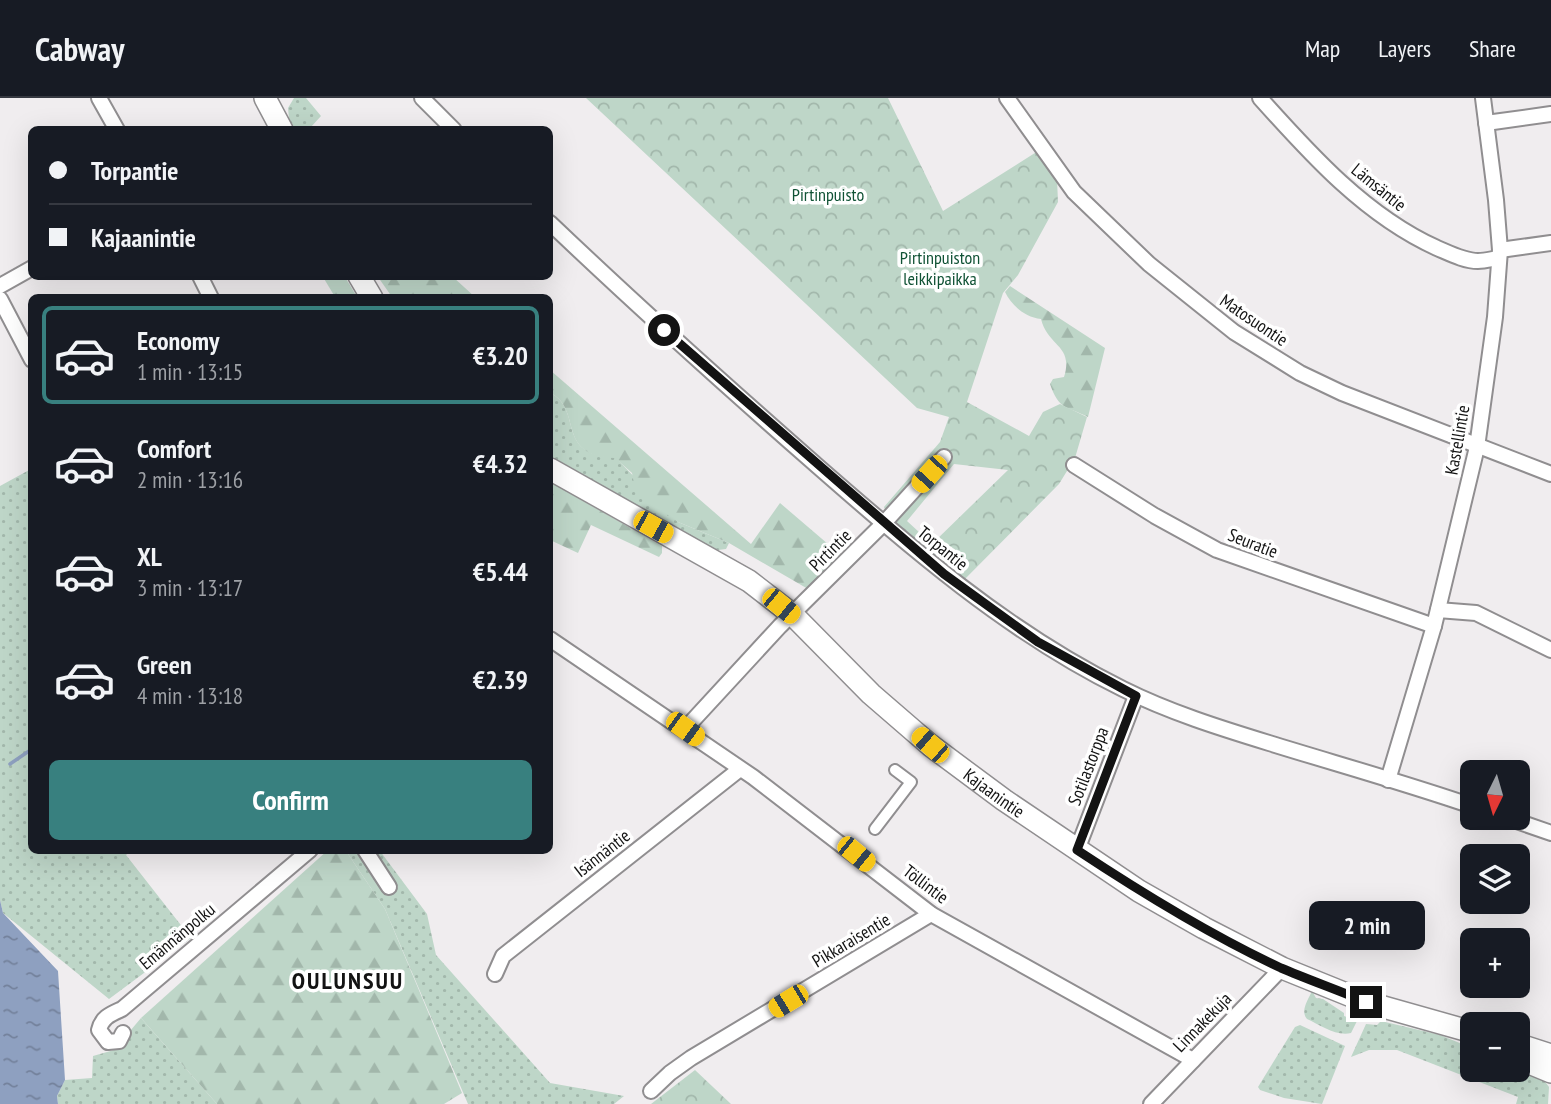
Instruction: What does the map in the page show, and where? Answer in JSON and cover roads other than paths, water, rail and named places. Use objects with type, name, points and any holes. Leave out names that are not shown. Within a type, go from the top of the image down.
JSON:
[{"type":"main road","points":[[269,99],[279,126]]},
{"type":"main road","name":"Kajaanintie","points":[[553,471],[749,581],[793,615],[870,694],[930,745],[1139,891],[1282,968],[1366,1002],[1460,1030]]},
{"type":"main road","points":[[1530,1048],[1551,1055]]},
{"type":"main road","points":[[1530,1063],[1551,1072]]},
{"type":"street","points":[[99,98],[115,126]]},
{"type":"street","points":[[422,98],[450,126]]},
{"type":"street","name":"Matosuontie","points":[[1007,98],[1074,192],[1124,242],[1234,332],[1300,373],[1342,393],[1551,474]]},
{"type":"street","name":"Lämsäntie","points":[[1260,98],[1302,145],[1356,196],[1390,222],[1422,241],[1454,256],[1477,261],[1551,243]]},
{"type":"street","name":"Kastellintie","points":[[1388,780],[1434,626],[1477,447],[1495,317],[1500,254],[1483,98]]},
{"type":"street","points":[[1486,123],[1551,114]]},
{"type":"street","name":"Torpantie","points":[[553,226],[641,310],[944,574],[987,607],[1052,650],[1136,696],[1224,729],[1460,802]]},
{"type":"street","points":[[0,286],[28,270]]},
{"type":"street","points":[[0,299],[28,352]]},
{"type":"street","name":"Pirtintie","points":[[685,729],[944,457]]},
{"type":"street","name":"Seuratie","points":[[1073,465],[1155,516],[1217,550],[1434,626]]},
{"type":"street","points":[[1438,610],[1476,613],[1551,650]]},
{"type":"street","name":"Töllintie","points":[[553,643],[685,729],[856,854],[932,914],[1193,1060]]},
{"type":"street","name":"Sotilastorppa","points":[[1077,850],[1136,696]]},
{"type":"street","name":"Isännäntie","points":[[495,974],[503,956],[740,769]]},
{"type":"street","points":[[875,829],[911,782],[895,770]]},
{"type":"street","points":[[1530,826],[1551,833]]},
{"type":"street","name":"Emännänpolku","points":[[123,1033],[119,1041],[108,1042],[99,1030],[101,1021],[122,1009],[305,854]]},
{"type":"street","points":[[368,854],[389,887]]},
{"type":"street","name":"Pikkaraisentie","points":[[651,1091],[691,1058],[932,914]]},
{"type":"street","name":"Linnakekuja","points":[[1151,1104],[1282,968]]},
{"type":"water","points":[[0,900],[3,913],[58,971],[65,1080],[57,1096],[58,1104],[0,1104]]},
{"type":"waterway","points":[[10,764],[28,752]]},
{"type":"district","name":"OULUNSUU","points":[[348,980]]},
{"type":"park label","name":"Pirtinpuisto","points":[[828,194]]},
{"type":"park label","name":"Pirtinpuiston leikkipaikka","points":[[940,267]]}]
